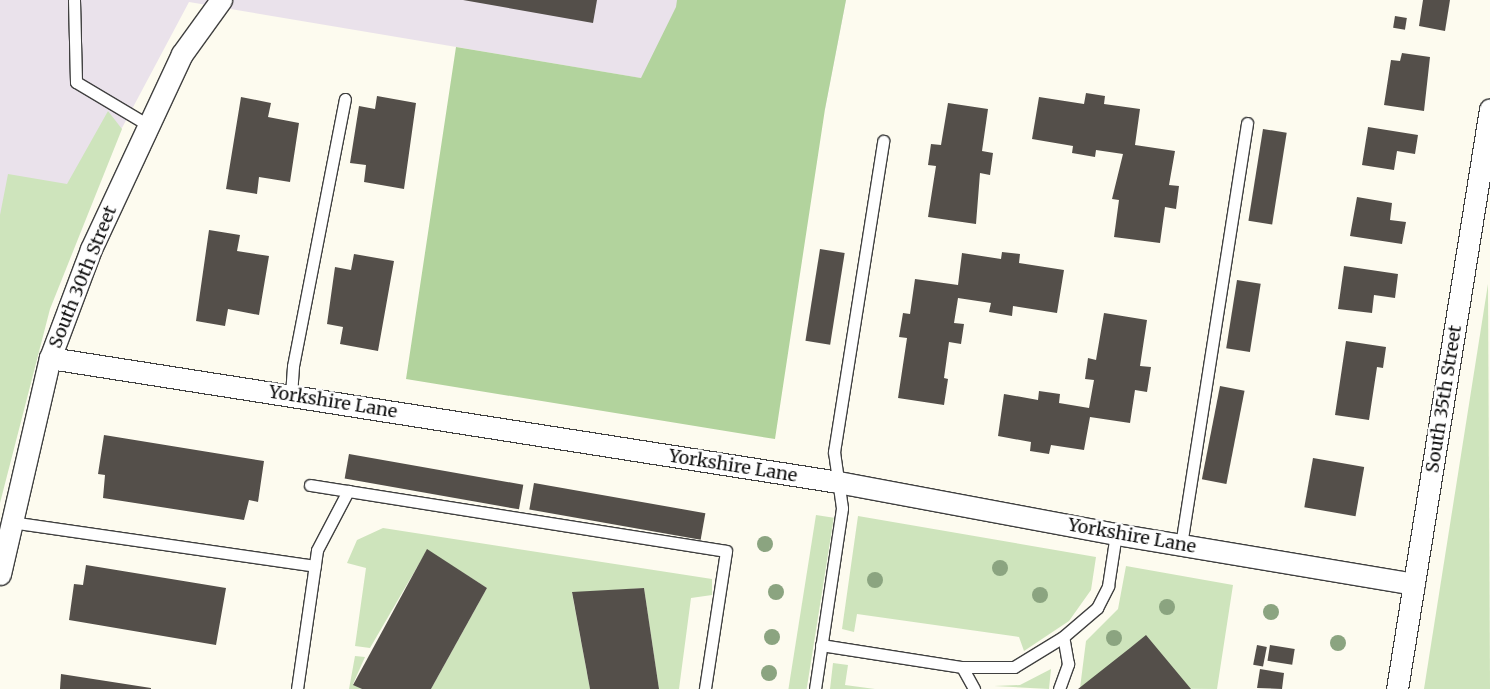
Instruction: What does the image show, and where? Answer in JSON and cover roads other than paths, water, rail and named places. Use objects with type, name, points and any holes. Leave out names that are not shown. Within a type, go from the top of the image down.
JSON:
[{"type":"street","name":"South 30th Street","points":[[0,574],[50,358],[91,249],[182,54],[220,0]]},
{"type":"street","name":"South 35th Street","points":[[1397,689],[1490,109]]},
{"type":"street","name":"Yorkshire Lane","points":[[50,358],[838,482],[1116,534],[1414,584]]},
{"type":"lane","points":[[74,0],[76,82],[148,125]]},
{"type":"lane","points":[[291,395],[293,366],[345,98]]},
{"type":"lane","points":[[1181,545],[1248,123]]},
{"type":"lane","points":[[815,689],[842,508],[834,452],[883,141]]},
{"type":"lane","points":[[310,485],[726,551],[705,689]]},
{"type":"lane","points":[[297,689],[317,550],[348,491]]},
{"type":"lane","points":[[11,522],[315,566]]},
{"type":"lane","points":[[821,645],[962,667],[1014,667],[1063,636],[1097,608],[1108,586],[1116,534]]},
{"type":"lane","points":[[1059,689],[1068,664],[1063,636]]},
{"type":"lane","points":[[962,667],[974,689]]}]
